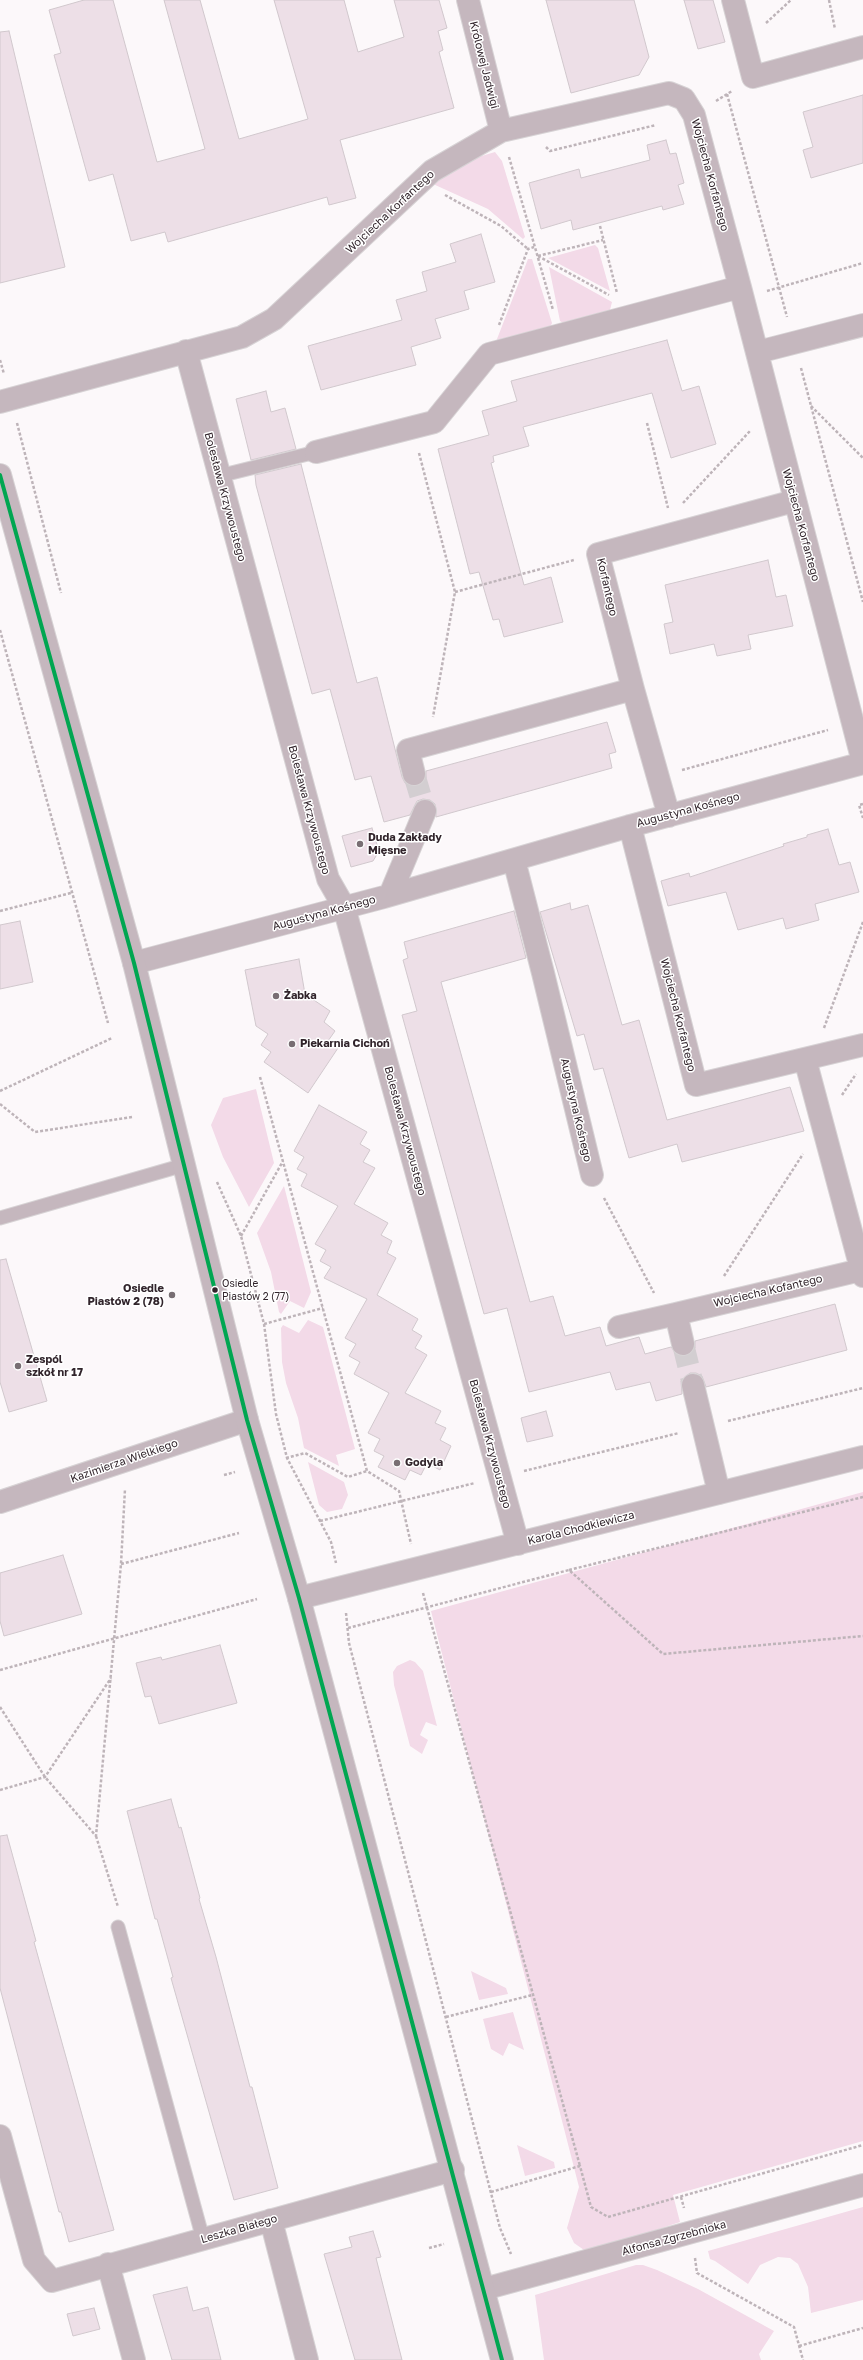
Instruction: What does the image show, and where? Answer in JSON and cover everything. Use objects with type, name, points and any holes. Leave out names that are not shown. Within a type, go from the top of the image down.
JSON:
[{"type":"street","name":"Królowej Jadwigi","points":[[468,0],[501,131]]},
{"type":"street","points":[[733,0],[753,77],[863,47]]},
{"type":"street","name":"Wojciecha Korfantego","points":[[0,402],[186,351],[242,338],[274,319],[432,171],[501,131],[669,93],[684,99],[694,115],[758,352],[794,501],[863,763]]},
{"type":"street","points":[[316,452],[434,422],[489,354],[561,335],[620,309],[740,287]]},
{"type":"street","points":[[758,352],[863,325]]},
{"type":"street","name":"Bolesława Krzywoustego","points":[[186,351],[328,879],[344,907],[518,1544]]},
{"type":"street","points":[[0,475],[134,963],[247,1420],[299,1598],[453,2170],[502,2360]]},
{"type":"street","name":"Korfantego","points":[[669,816],[632,689],[598,554],[673,525],[794,501]]},
{"type":"street","points":[[414,774],[408,750],[632,689]]},
{"type":"street","name":"Augustyna Kośnego","points":[[134,963],[390,895],[630,826],[863,763]]},
{"type":"street","points":[[390,895],[425,811]]},
{"type":"street","name":"Wojciecha Korfantego","points":[[630,826],[696,1085],[863,1045]]},
{"type":"street","name":"Augustyna Kośnego","points":[[514,860],[592,1175]]},
{"type":"street","points":[[809,1058],[822,1124],[862,1273]]},
{"type":"street","name":"Wojciecha Kofantego","points":[[619,1327],[704,1306],[862,1273]]},
{"type":"street","points":[[671,1315],[683,1344]]},
{"type":"street","points":[[693,1385],[719,1493]]},
{"type":"street","name":"Kazimierza Wielkiego","points":[[0,1502],[247,1420]]},
{"type":"street","name":"Karola Chodkiewicza","points":[[299,1598],[863,1457]]},
{"type":"street","name":"Leszka Białego","points":[[0,2136],[34,2260],[52,2281],[108,2264],[453,2170]]},
{"type":"street","name":"Alfonsa Zgrzebnioka","points":[[484,2289],[863,2185]]},
{"type":"street","points":[[271,2220],[307,2360]]},
{"type":"street","points":[[108,2264],[134,2360]]},
{"type":"lane","points":[[219,476],[316,452]]},
{"type":"lane","points":[[0,1218],[184,1165]]},
{"type":"lane","points":[[118,1927],[203,2239]]},
{"type":"path","points":[[501,131],[561,335]]},
{"type":"path","points":[[418,184],[447,196],[501,226],[528,249]]},
{"type":"path","points":[[600,226],[620,309]]},
{"type":"path","points":[[537,256],[603,240]]},
{"type":"path","points":[[528,249],[534,247]]},
{"type":"path","points":[[489,354],[528,249]]},
{"type":"path","points":[[537,256],[620,309]]},
{"type":"path","points":[[740,287],[758,293],[863,263]]},
{"type":"path","points":[[811,406],[863,458]]},
{"type":"path","points":[[673,525],[771,408]]},
{"type":"path","points":[[647,424],[673,525]]},
{"type":"path","points":[[413,428],[455,592],[428,745]]},
{"type":"path","points":[[455,592],[598,554]]},
{"type":"path","points":[[0,630],[71,893],[108,1023]]},
{"type":"path","points":[[657,777],[853,723]]},
{"type":"path","points":[[863,804],[859,805],[863,818]]},
{"type":"path","points":[[0,911],[71,893]]},
{"type":"path","points":[[809,1058],[863,922]]},
{"type":"path","points":[[0,1091],[112,1038]]},
{"type":"path","points":[[704,1306],[859,1069]]},
{"type":"path","points":[[260,1077],[367,1471],[399,1491],[427,1607],[591,2207],[608,2217],[863,2145]]},
{"type":"path","points":[[0,1104],[35,1132],[132,1117]]},
{"type":"path","points":[[241,1236],[283,1161]]},
{"type":"path","points":[[592,1175],[671,1315]]},
{"type":"path","points":[[214,1177],[241,1236],[264,1324],[276,1414],[287,1458],[330,1542],[342,1587],[349,1643],[500,2228],[521,2279]]},
{"type":"path","points":[[264,1324],[323,1308]]},
{"type":"path","points":[[320,1521],[863,1388]]},
{"type":"path","points":[[287,1458],[305,1454],[348,1477],[367,1471]]},
{"type":"path","points":[[118,1927],[118,1907],[96,1836],[121,1564],[126,1460]]},
{"type":"path","points":[[348,1628],[569,1570],[863,1497]]},
{"type":"path","points":[[121,1564],[239,1533]]},
{"type":"path","points":[[569,1570],[663,1654],[863,1636]]},
{"type":"path","points":[[0,1670],[257,1599]]},
{"type":"path","points":[[0,1790],[45,1778],[111,1678]]},
{"type":"path","points":[[0,1707],[45,1778],[96,1836]]},
{"type":"path","points":[[446,2017],[532,1995]]},
{"type":"path","points":[[491,2192],[580,2166]]},
{"type":"path","points":[[681,2197],[691,2233],[697,2273],[794,2327],[803,2360]]},
{"type":"path","points":[[799,2346],[863,2328]]},
{"type":"shaded area","points":[[495,152],[502,161],[525,237],[523,239],[488,209],[433,184],[465,161]]},
{"type":"shaded area","points":[[595,245],[598,248],[610,291],[548,258]]},
{"type":"shaded area","points":[[528,259],[532,259],[552,323],[550,328],[498,343],[497,339]]},
{"type":"shaded area","points":[[549,267],[612,302],[610,310],[565,324],[560,321]]},
{"type":"shaded area","points":[[256,1089],[274,1163],[249,1207],[223,1157],[211,1125],[223,1098]]},
{"type":"shaded area","points":[[284,1186],[311,1292],[304,1308],[290,1301],[281,1314],[279,1312],[271,1272],[257,1233]]},
{"type":"shaded area","points":[[308,1320],[323,1327],[355,1449],[336,1455],[339,1466],[304,1448],[298,1418],[286,1383],[282,1362],[281,1328],[283,1325],[299,1333]]},
{"type":"shaded area","points":[[308,1462],[344,1482],[348,1495],[342,1509],[327,1512],[319,1505]]},
{"type":"shaded area","points":[[863,1492],[863,2141],[673,2195],[680,2222],[591,2252],[584,2250],[574,2243],[567,2228],[579,2187],[431,1611]]},
{"type":"shaded area","points":[[410,1660],[415,1662],[423,1671],[437,1726],[426,1722],[420,1735],[428,1740],[422,1754],[410,1746],[394,1685],[393,1672],[397,1666]]},
{"type":"shaded area","points":[[471,1971],[506,1988],[508,1994],[479,2000]]},
{"type":"shaded area","points":[[513,2012],[524,2050],[509,2043],[503,2056],[491,2049],[483,2019]]},
{"type":"shaded area","points":[[517,2145],[554,2162],[555,2168],[525,2176]]},
{"type":"shaded area","points":[[863,2207],[863,2300],[811,2313],[808,2287],[798,2264],[790,2258],[778,2257],[760,2265],[748,2284],[710,2259],[708,2251]]},
{"type":"shaded area","points":[[636,2265],[643,2265],[657,2270],[698,2289],[774,2331],[759,2354],[761,2360],[544,2360],[535,2295]]},
{"type":"building","points":[[84,0],[113,0],[157,162],[205,149],[164,0],[200,0],[239,139],[308,119],[274,0],[344,0],[358,52],[404,37],[394,0],[439,0],[447,28],[438,31],[443,50],[439,52],[454,108],[340,140],[356,198],[329,205],[327,197],[168,242],[165,232],[131,241],[113,174],[89,181],[54,55],[61,53],[49,10]]},
{"type":"building","points":[[546,0],[634,0],[649,57],[639,75],[571,93]]},
{"type":"building","points":[[684,0],[713,0],[725,42],[698,49]]},
{"type":"building","points":[[9,31],[65,267],[0,283],[0,32]]},
{"type":"building","points":[[863,95],[863,163],[811,178],[803,150],[813,147],[803,112]]},
{"type":"building","points":[[666,140],[670,154],[676,153],[684,183],[678,185],[684,204],[663,210],[662,206],[573,230],[571,220],[541,229],[529,183],[579,169],[581,178],[650,160],[647,145]]},
{"type":"building","points":[[481,234],[495,282],[464,291],[469,309],[435,319],[441,338],[411,347],[416,365],[321,390],[308,346],[402,320],[396,300],[427,291],[422,272],[456,262],[450,244]]},
{"type":"building","points":[[667,340],[682,391],[699,386],[716,444],[671,458],[652,393],[523,427],[529,446],[493,456],[494,462],[491,463],[524,585],[551,577],[563,622],[504,637],[499,619],[493,620],[479,572],[470,574],[438,449],[489,435],[482,411],[517,401],[511,381]]},
{"type":"building","points":[[266,391],[271,412],[285,408],[296,449],[251,460],[236,399]]},
{"type":"building","points":[[301,464],[357,683],[377,677],[402,777],[405,783],[411,786],[417,786],[426,778],[426,771],[607,722],[616,752],[609,754],[612,768],[436,817],[435,804],[430,800],[423,799],[417,801],[410,815],[384,822],[371,776],[355,780],[330,689],[312,694],[256,485],[255,475]]},
{"type":"building","points":[[768,560],[776,597],[786,595],[793,626],[748,635],[751,649],[717,656],[714,644],[670,654],[664,624],[673,622],[665,585]]},
{"type":"building","name":"Duda Zakłady Mięsne","points":[[372,828],[379,851],[373,861],[351,867],[342,836]]},
{"type":"building","points":[[828,829],[839,865],[850,862],[859,892],[815,904],[819,920],[786,929],[783,918],[738,930],[726,892],[668,906],[661,881],[689,873],[690,877],[784,846],[783,844]]},
{"type":"building","points":[[570,903],[571,910],[588,905],[622,1025],[639,1020],[667,1120],[790,1087],[804,1131],[682,1162],[677,1144],[629,1158],[603,1068],[594,1070],[584,1034],[577,1036],[540,912]]},
{"type":"building","points":[[514,911],[526,958],[441,982],[530,1302],[553,1296],[565,1336],[600,1327],[606,1346],[639,1337],[645,1354],[671,1347],[679,1356],[685,1356],[691,1353],[695,1348],[695,1341],[835,1304],[847,1350],[706,1387],[702,1376],[696,1373],[690,1373],[681,1381],[682,1394],[656,1401],[650,1382],[616,1390],[610,1372],[529,1392],[507,1308],[484,1314],[402,1015],[417,1011],[403,960],[408,958],[404,942]]},
{"type":"building","points":[[20,921],[33,982],[0,989],[0,925]]},
{"type":"building","points":[[299,959],[305,994],[330,1011],[324,1022],[335,1031],[328,1041],[338,1048],[308,1093],[264,1062],[271,1052],[261,1045],[268,1034],[256,1026],[245,970]]},
{"type":"building","points":[[319,1105],[367,1132],[360,1144],[370,1150],[363,1162],[375,1168],[354,1204],[388,1223],[381,1235],[392,1241],[387,1253],[396,1258],[377,1295],[418,1319],[412,1330],[422,1336],[415,1348],[427,1355],[405,1393],[441,1411],[435,1423],[446,1428],[440,1440],[451,1446],[440,1470],[427,1463],[421,1475],[410,1470],[405,1480],[378,1467],[384,1456],[374,1451],[380,1439],[368,1433],[389,1393],[354,1374],[360,1362],[349,1356],[356,1344],[345,1338],[367,1299],[324,1278],[331,1267],[320,1261],[326,1250],[315,1244],[338,1206],[301,1186],[307,1174],[297,1169],[304,1157],[294,1151]]},
{"type":"building","points":[[6,1259],[47,1401],[9,1412],[0,1382],[0,1260]]},
{"type":"building","points":[[546,1411],[553,1436],[527,1442],[521,1418]]},
{"type":"building","points":[[63,1555],[82,1614],[4,1636],[0,1621],[0,1573]]},
{"type":"building","points":[[220,1645],[237,1703],[159,1724],[151,1696],[145,1697],[136,1663],[161,1657],[162,1660]]},
{"type":"building","points":[[171,1799],[179,1828],[181,1827],[200,1898],[199,1899],[216,1957],[250,2087],[252,2087],[278,2188],[234,2200],[171,1978],[173,1977],[157,1919],[155,1919],[127,1811]]},
{"type":"building","points":[[7,1835],[36,1941],[34,1942],[114,2230],[69,2242],[61,2212],[59,2212],[0,1988],[0,1836]]},
{"type":"building","points":[[373,2231],[381,2257],[376,2258],[402,2360],[355,2360],[324,2254],[352,2247],[349,2237]]},
{"type":"building","points":[[187,2287],[193,2311],[208,2307],[221,2360],[172,2360],[153,2295]]},
{"type":"building","points":[[94,2308],[100,2329],[73,2336],[67,2314]]},
{"type":"tunnel","points":[[414,774],[425,811]]},
{"type":"tunnel","points":[[683,1344],[693,1385]]},
{"type":"transit line","points":[[0,475],[134,963],[247,1420],[299,1598],[502,2360]]},
{"type":"place","name":"Duda Zakłady Mięsne","points":[[360,844]]},
{"type":"place","name":"Żabka","points":[[276,996]]},
{"type":"place","name":"Piekarnia Cichoń","points":[[292,1044]]},
{"type":"place","name":"Osiedle Piastów 2 (77)","points":[[215,1290]]},
{"type":"place","name":"Osiedle Piastów 2 (78)","points":[[172,1295]]},
{"type":"place","name":"Zespól szkół nr 17","points":[[18,1366]]},
{"type":"place","name":"Godyla","points":[[397,1463]]}]
